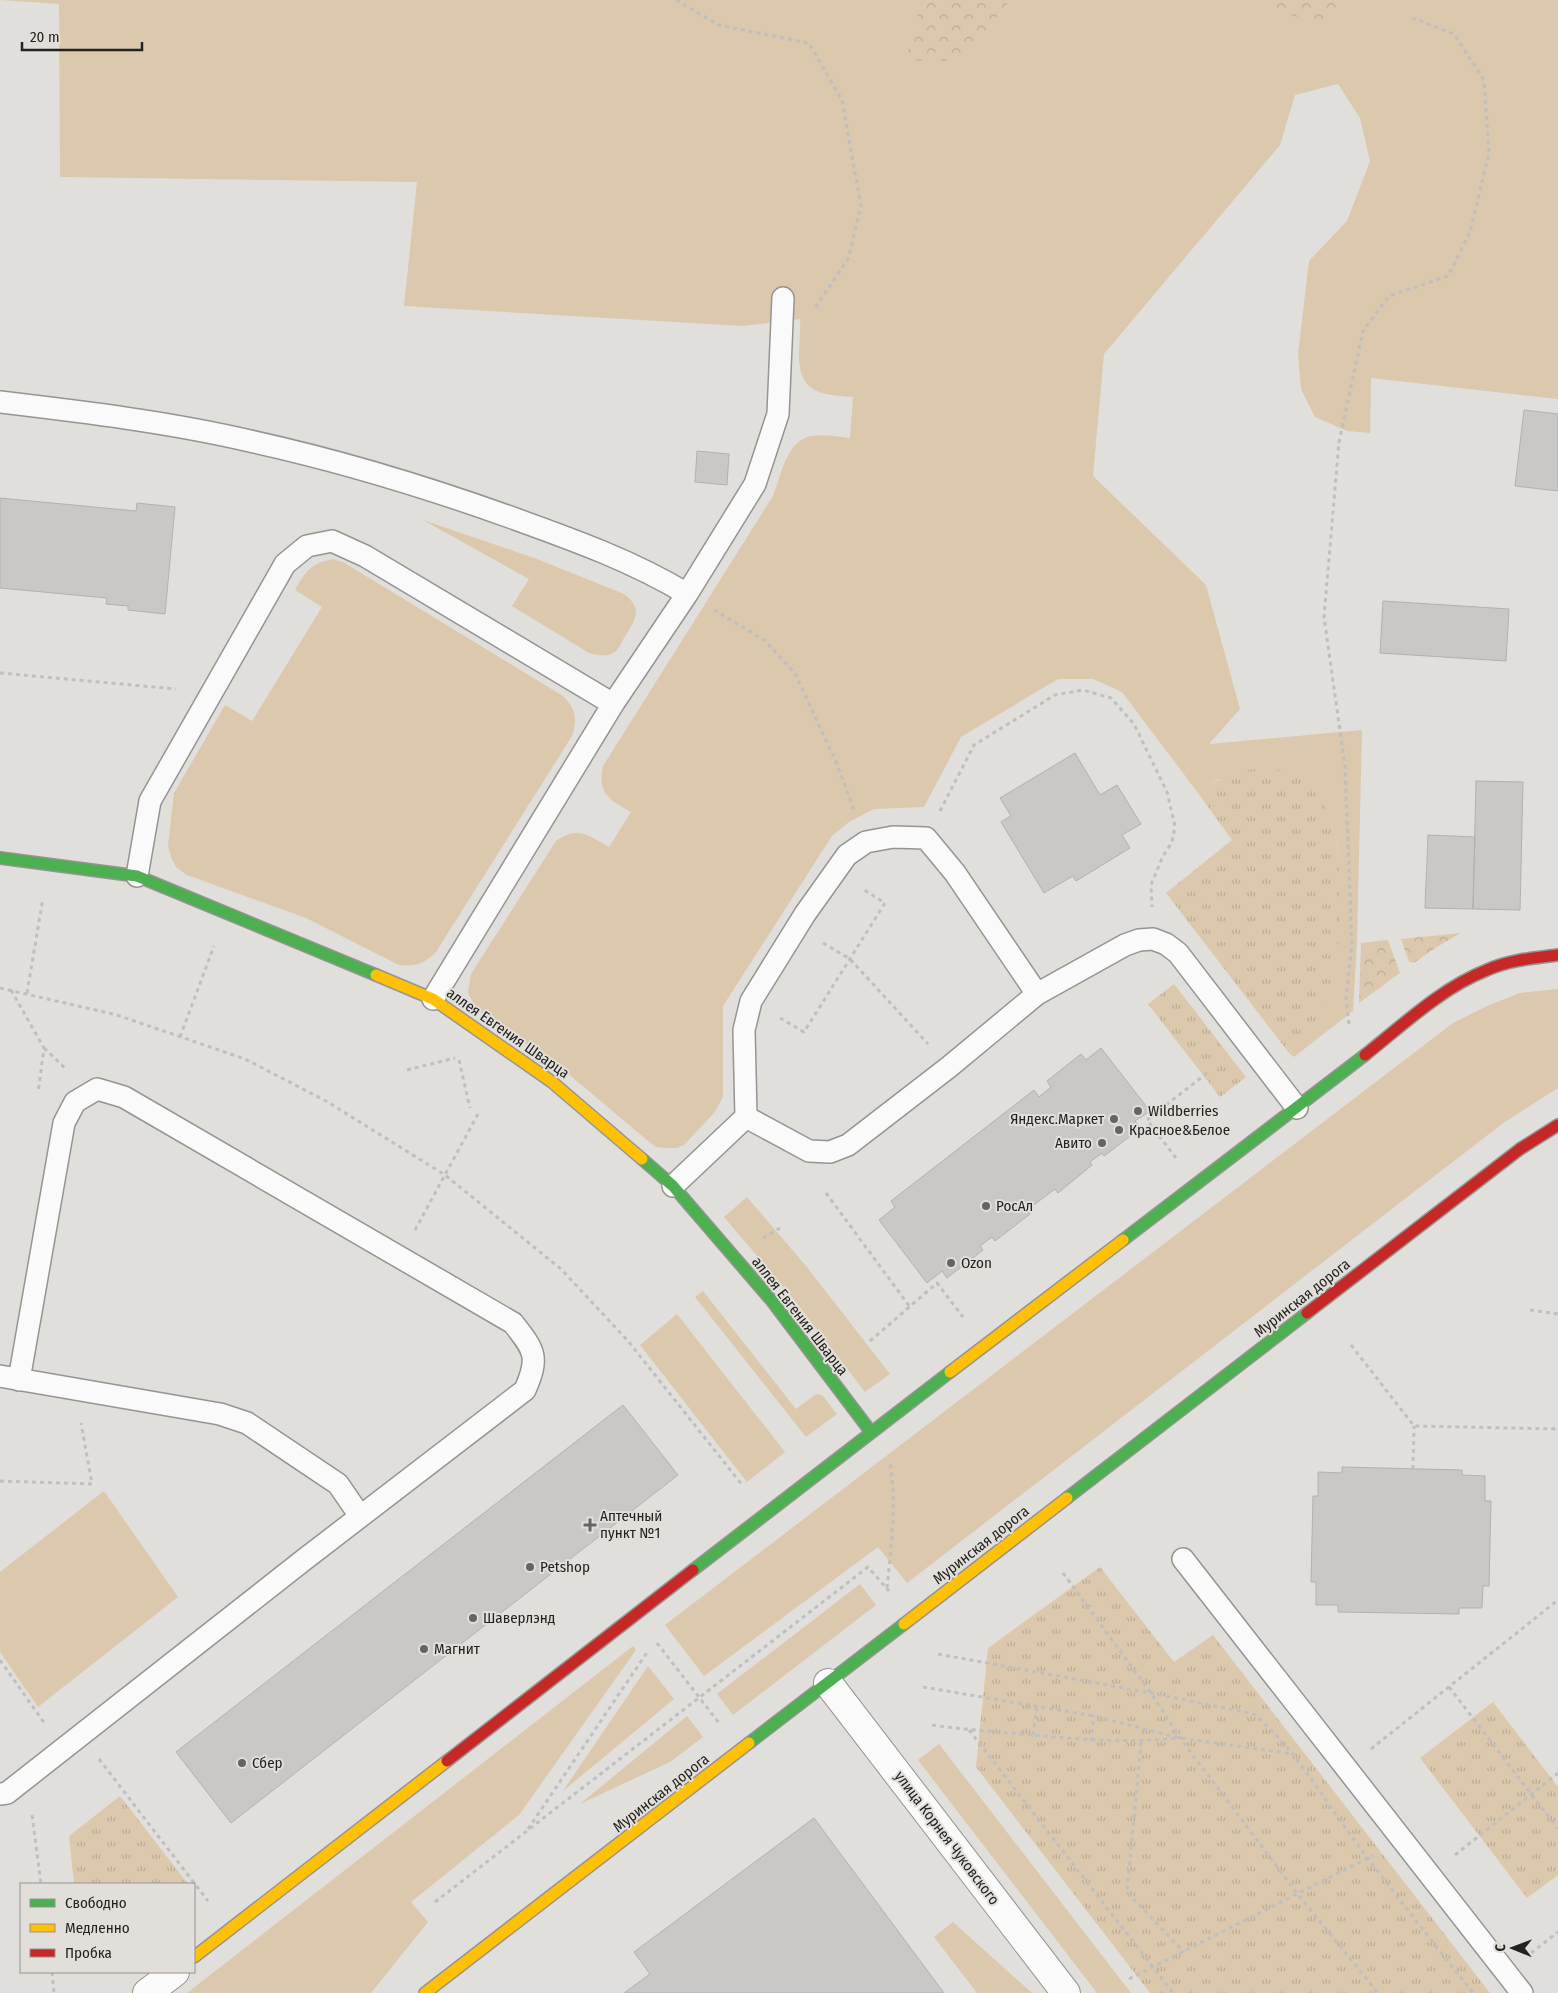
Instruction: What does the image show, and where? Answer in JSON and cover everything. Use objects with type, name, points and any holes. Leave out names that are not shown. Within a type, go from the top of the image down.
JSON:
[{"type":"street","name":"аллея Евгения Шварца","points":[[0,858],[137,876],[433,999],[552,1082],[673,1186],[772,1301],[871,1432]]},
{"type":"street","points":[[195,1956],[871,1432],[1297,1108],[1455,985],[1488,969],[1524,959],[1558,955]]},
{"type":"street","name":"Муринская дорога","points":[[425,1993],[1520,1149],[1558,1125]]},
{"type":"street","name":"улица Корнея Чуковского","points":[[828,1683],[1066,1993]]},
{"type":"street","points":[[147,1993],[174,1973]]},
{"type":"lane","points":[[433,999],[613,704],[687,594],[755,484],[778,414],[783,298]]},
{"type":"lane","points":[[0,402],[118,416],[229,437],[356,467],[461,500],[563,536],[656,575],[687,594]]},
{"type":"lane","points":[[137,876],[150,801],[285,564],[307,546],[332,541],[365,556],[613,704]]},
{"type":"lane","points":[[673,1186],[746,1117],[744,1030],[751,1001],[797,927],[847,855],[866,842],[893,837],[926,838],[955,872],[1037,994]]},
{"type":"lane","points":[[746,1117],[809,1151],[830,1152],[848,1144],[949,1067],[1037,994],[1124,945],[1153,939],[1166,944],[1178,954],[1297,1108]]},
{"type":"lane","points":[[0,1794],[7,1793],[360,1516],[525,1390],[534,1370],[531,1346],[512,1323],[400,1257],[124,1096],[97,1089],[75,1102],[64,1123],[10,1378],[220,1414],[247,1423],[338,1484],[360,1516]]},
{"type":"lane","points":[[1182,1559],[1522,1993]]},
{"type":"path","points":[[676,0],[719,25],[809,43],[842,100],[861,206],[848,259],[813,312],[781,343]]},
{"type":"path","points":[[1350,1032],[1346,998],[1352,944],[1345,766],[1324,617],[1339,442],[1363,331],[1389,296],[1448,276],[1470,232],[1489,153],[1484,80],[1454,34],[1414,18]]},
{"type":"path","points":[[687,594],[764,640],[795,673],[837,764],[866,842]]},
{"type":"path","points":[[0,673],[212,693]]},
{"type":"path","points":[[926,838],[974,745],[1055,696],[1083,690],[1111,698],[1134,724],[1167,792],[1175,826],[1172,842],[1162,858],[1151,885],[1153,939]]},
{"type":"path","points":[[27,994],[49,865]]},
{"type":"path","points":[[751,1001],[804,1032],[885,903],[836,872]]},
{"type":"path","points":[[180,1037],[226,913]]},
{"type":"path","points":[[797,927],[850,959],[949,1067]]},
{"type":"path","points":[[0,988],[116,1015],[245,1059],[326,1101],[445,1175],[561,1269],[628,1341],[748,1493]]},
{"type":"path","points":[[10,990],[44,1048],[38,1093]]},
{"type":"path","points":[[407,1070],[458,1057],[470,1108]]},
{"type":"path","points":[[1179,1162],[1147,1120],[1207,1073]]},
{"type":"path","points":[[400,1257],[478,1114]]},
{"type":"path","points":[[826,1193],[910,1307]]},
{"type":"path","points":[[870,1341],[937,1283],[968,1324]]},
{"type":"path","points":[[1530,1310],[1558,1314]]},
{"type":"path","points":[[1351,1345],[1414,1426],[1414,1469]]},
{"type":"path","points":[[0,1481],[92,1484],[80,1416]]},
{"type":"path","points":[[884,1422],[893,1480],[893,1530],[887,1589]]},
{"type":"path","points":[[1414,1426],[1558,1429]]},
{"type":"path","points":[[435,1902],[868,1567],[891,1593]]},
{"type":"path","points":[[1063,1573],[1152,1693],[1180,1738],[1297,1893],[1378,1993]]},
{"type":"path","points":[[1370,1750],[1558,1600]]},
{"type":"path","points":[[526,1831],[655,1640],[723,1728]]},
{"type":"path","points":[[938,1654],[1152,1693],[1254,1714],[1290,1754],[1473,1993]]},
{"type":"path","points":[[0,1660],[47,1726]]},
{"type":"path","points":[[923,1687],[1094,1716],[1180,1738],[1300,1755]]},
{"type":"path","points":[[1449,1687],[1558,1829]]},
{"type":"path","points":[[1033,1735],[1037,1706]]},
{"type":"path","points":[[1091,1741],[1094,1716]]},
{"type":"path","points":[[932,1724],[969,1730],[1091,1741],[1141,1742],[1180,1738]]},
{"type":"path","points":[[969,1730],[1173,1993]]},
{"type":"path","points":[[1141,1742],[1127,1892],[1184,1952]]},
{"type":"path","points":[[96,1756],[195,1883]]},
{"type":"path","points":[[1452,1857],[1558,1772]]},
{"type":"path","points":[[31,1806],[41,1883]]},
{"type":"path","points":[[1129,1979],[1381,1851]]},
{"type":"path","points":[[195,1883],[212,1905]]},
{"type":"path","points":[[1529,1954],[1558,1932]]},
{"type":"path","points":[[52,1973],[54,1993]]},
{"type":"green space","points":[[0,0],[929,0],[919,11],[964,61],[1010,0],[1255,0],[1268,9],[1341,13],[1345,0],[1558,0],[1558,399],[1371,378],[1370,433],[1347,431],[1315,417],[1301,389],[1298,354],[1309,261],[1347,221],[1370,161],[1360,118],[1338,84],[1295,95],[1280,145],[1104,354],[1093,476],[1206,585],[1240,709],[1209,744],[1362,730],[1357,943],[1353,1011],[1294,1057],[1289,1053],[1313,1026],[1340,930],[1340,873],[1335,834],[1321,794],[1218,779],[1198,793],[1122,692],[1093,679],[1058,679],[961,737],[924,807],[874,809],[849,822],[832,836],[723,1006],[723,1097],[714,1113],[684,1145],[676,1148],[656,1147],[559,1066],[475,1008],[468,992],[471,974],[556,841],[564,836],[578,833],[590,836],[609,847],[631,812],[616,804],[606,795],[602,783],[603,766],[773,496],[790,452],[803,439],[811,436],[825,435],[850,438],[853,397],[822,393],[812,388],[805,381],[799,362],[800,319],[743,326],[404,306],[417,182],[60,177],[59,4]]},
{"type":"green space","points":[[929,0],[1010,0],[964,61],[905,61],[919,11]]},
{"type":"green space","points":[[1255,0],[1345,0],[1341,13],[1313,21],[1268,9]]},
{"type":"green space","points":[[423,520],[537,559],[624,594],[630,599],[636,610],[634,620],[616,651],[610,655],[589,653],[512,606],[529,579]]},
{"type":"green space","points":[[333,559],[343,562],[563,696],[573,709],[575,724],[572,736],[436,952],[428,959],[415,965],[399,965],[306,918],[187,875],[176,867],[168,846],[174,793],[225,705],[252,721],[322,607],[295,590],[310,569],[319,563]]},
{"type":"green space","points":[[1270,767],[1296,776],[1321,794],[1335,834],[1340,873],[1340,930],[1333,981],[1313,1026],[1289,1053],[1166,893],[1232,840],[1198,793],[1216,781],[1232,774]]},
{"type":"green space","points":[[1461,933],[1414,963],[1409,962],[1401,939]]},
{"type":"green space","points":[[1388,940],[1400,973],[1359,1003],[1361,943]]},
{"type":"green space","points":[[1174,984],[1246,1077],[1220,1097],[1148,1004]]},
{"type":"green space","points":[[1558,989],[1558,1088],[1502,1124],[907,1583],[878,1547],[704,1676],[665,1625],[1453,1023],[1487,1006],[1520,993]]},
{"type":"green space","points":[[747,1197],[806,1266],[890,1374],[865,1392],[792,1297],[724,1217]]},
{"type":"green space","points":[[703,1291],[796,1409],[819,1394],[823,1396],[837,1414],[806,1437],[695,1297]]},
{"type":"green space","points":[[677,1314],[785,1452],[747,1482],[640,1345]]},
{"type":"green space","points":[[104,1491],[178,1597],[38,1707],[0,1652],[0,1572]]},
{"type":"green space","points":[[1100,1567],[1174,1662],[1213,1635],[1490,1993],[1150,1993],[976,1767],[988,1648]]},
{"type":"green space","points":[[860,1584],[876,1605],[733,1715],[717,1694]]},
{"type":"green space","points":[[633,1646],[636,1650],[519,1815],[411,1902],[428,1922],[371,1993],[187,1993]]},
{"type":"green space","points":[[648,1666],[674,1699],[563,1791]]},
{"type":"green space","points":[[1493,1702],[1558,1787],[1558,1875],[1527,1898],[1420,1758]]},
{"type":"green space","points":[[687,1716],[703,1737],[670,1762],[580,1804]]},
{"type":"green space","points":[[939,1744],[1131,1993],[1097,1993],[918,1760]]},
{"type":"green space","points":[[120,1796],[187,1883],[74,1883],[69,1836]]},
{"type":"green space","points":[[953,1922],[1032,1993],[977,1993],[934,1937]]},
{"type":"building","points":[[1524,410],[1558,414],[1558,491],[1515,486]]},
{"type":"building","points":[[697,451],[729,454],[727,485],[695,482]]},
{"type":"building","points":[[0,498],[136,511],[137,503],[175,507],[165,614],[128,610],[128,606],[106,604],[107,598],[0,588]]},
{"type":"building","points":[[1383,601],[1509,609],[1506,661],[1380,653]]},
{"type":"building","points":[[1075,753],[1100,795],[1117,785],[1141,824],[1122,835],[1130,848],[1076,881],[1073,876],[1044,893],[1001,822],[1011,816],[1000,798]]},
{"type":"building","points":[[1476,781],[1523,782],[1520,910],[1473,909]]},
{"type":"building","points":[[1428,835],[1475,837],[1473,909],[1425,908]]},
{"type":"building","points":[[1101,1048],[1150,1111],[1135,1121],[1141,1128],[1104,1156],[1102,1153],[1090,1162],[1092,1165],[1058,1193],[1055,1189],[1027,1210],[1030,1214],[995,1241],[992,1237],[980,1246],[983,1250],[947,1278],[942,1271],[927,1283],[879,1220],[895,1207],[891,1201],[1034,1090],[1039,1097],[1051,1087],[1047,1081],[1081,1054],[1086,1060]]},
{"type":"building","points":[[623,1405],[678,1475],[231,1823],[176,1752]]},
{"type":"building","points":[[1342,1467],[1462,1470],[1462,1475],[1485,1476],[1485,1501],[1491,1501],[1489,1586],[1483,1586],[1482,1608],[1459,1608],[1459,1614],[1338,1612],[1338,1605],[1316,1605],[1316,1582],[1311,1582],[1313,1496],[1318,1496],[1318,1472],[1342,1473]]},
{"type":"building","points":[[814,1818],[944,1993],[624,1993],[650,1974],[634,1952]]},
{"type":"traffic: fast","points":[[0,858],[137,876],[376,975]]},
{"type":"traffic: fast","points":[[1123,1240],[1365,1055]]},
{"type":"traffic: fast","points":[[642,1159],[673,1186],[772,1301],[871,1432]]},
{"type":"traffic: fast","points":[[1067,1498],[1307,1313]]},
{"type":"traffic: fast","points":[[693,1570],[950,1372]]},
{"type":"traffic: fast","points":[[749,1743],[904,1624]]},
{"type":"traffic: slow","points":[[376,975],[433,999],[552,1082],[642,1159]]},
{"type":"traffic: slow","points":[[950,1372],[1123,1240]]},
{"type":"traffic: slow","points":[[904,1624],[1067,1498]]},
{"type":"traffic: slow","points":[[425,1993],[749,1743]]},
{"type":"traffic: slow","points":[[195,1956],[447,1761]]},
{"type":"traffic: jam","points":[[1365,1055],[1423,1008],[1470,978],[1504,964],[1558,955]]},
{"type":"traffic: jam","points":[[1307,1313],[1520,1149],[1558,1125]]},
{"type":"traffic: jam","points":[[447,1761],[693,1570]]},
{"type":"place","name":"Wildberries","points":[[1138,1111]]},
{"type":"place","name":"Яндекс.Маркет","points":[[1114,1119]]},
{"type":"place","name":"Красное&Белое","points":[[1119,1130]]},
{"type":"place","name":"Авито","points":[[1102,1143]]},
{"type":"place","name":"РосАл","points":[[986,1206]]},
{"type":"place","name":"Ozon","points":[[951,1263]]},
{"type":"place","name":"Аптечный пункт №1","points":[[590,1525]]},
{"type":"place","name":"Petshop","points":[[530,1567]]},
{"type":"place","name":"Шаверлэнд","points":[[473,1618]]},
{"type":"place","name":"Магнит","points":[[424,1649]]},
{"type":"place","name":"Сбер","points":[[242,1763]]}]
